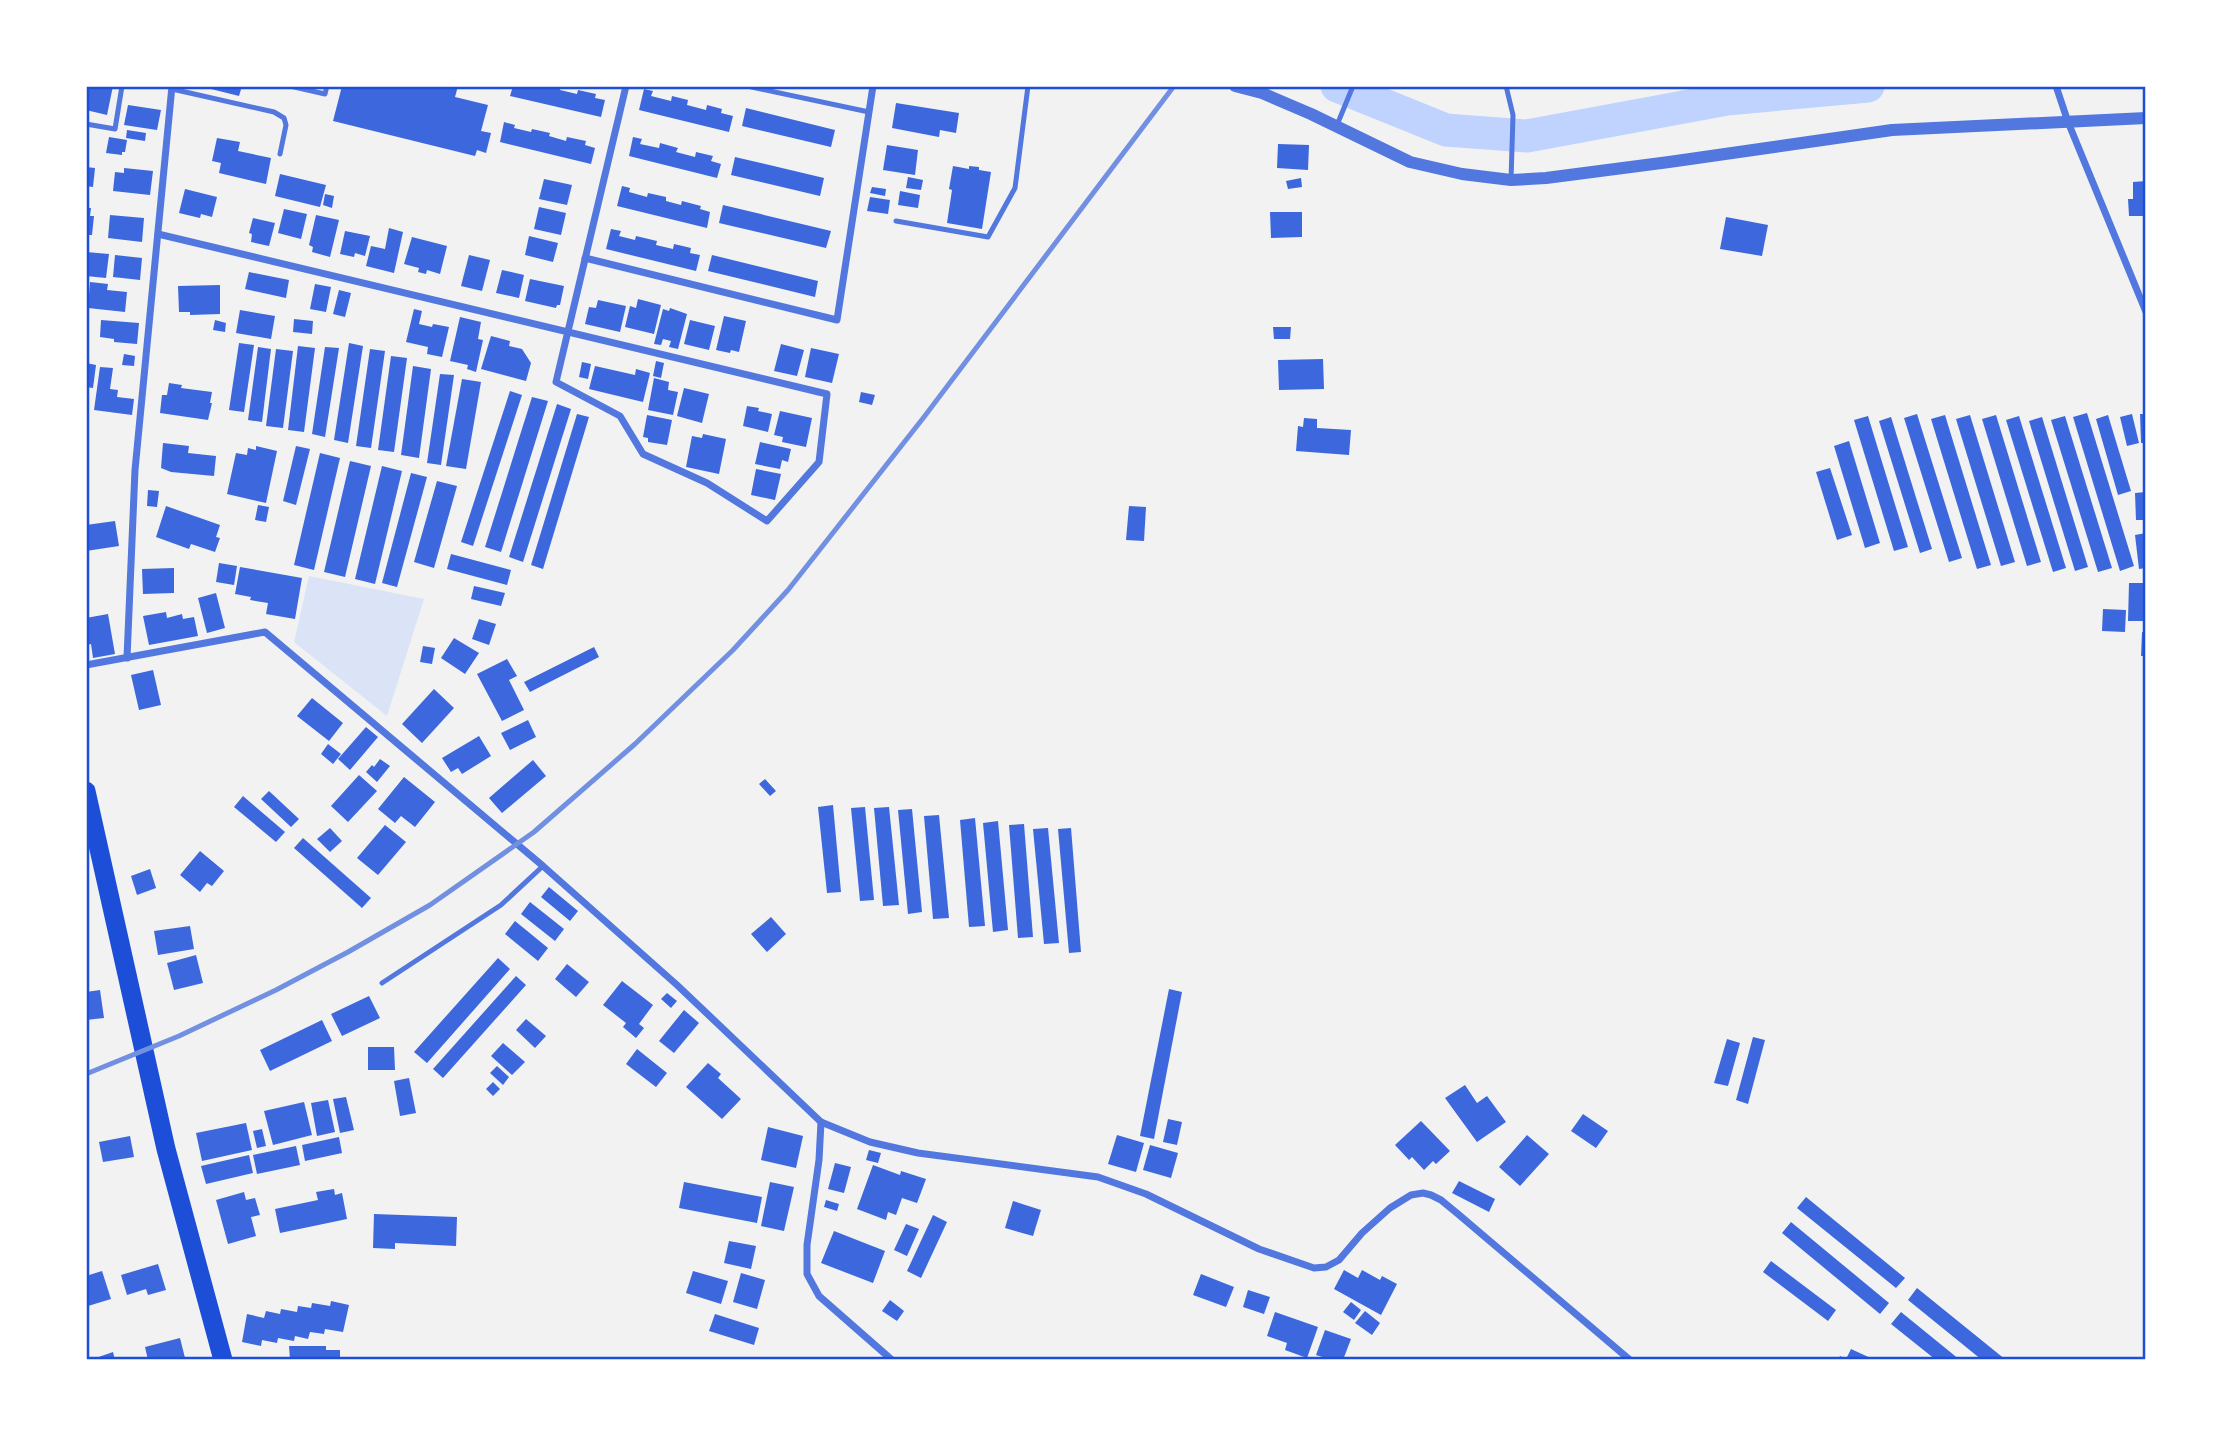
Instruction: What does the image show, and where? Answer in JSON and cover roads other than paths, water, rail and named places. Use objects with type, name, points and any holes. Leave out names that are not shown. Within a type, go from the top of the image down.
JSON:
[{"type":"highway","points":[[86,791],[166,1149],[223,1360]]},
{"type":"street","points":[[158,234],[569,333],[827,394],[819,462],[767,520],[707,483],[643,454],[620,416],[556,382],[569,333],[626,86]]},
{"type":"street","points":[[585,258],[837,320],[873,86]]},
{"type":"street","points":[[1235,86],[1262,93],[1410,162],[1462,174],[1511,180],[1669,162],[1892,130],[2146,118]]},
{"type":"street","points":[[127,658],[135,470],[172,87]]},
{"type":"street","points":[[2057,90],[2146,312]]},
{"type":"street","points":[[86,665],[264,632],[543,866],[677,985],[821,1122],[870,1142],[918,1153],[1098,1177],[1146,1194],[1259,1249],[1314,1268],[1325,1267],[1339,1260],[1362,1233],[1390,1208],[1411,1195],[1432,1195],[1630,1360]]},
{"type":"street","points":[[821,1122],[819,1160],[807,1245],[807,1274],[819,1296],[892,1360]]},
{"type":"lane","points":[[86,124],[115,129],[122,86]]},
{"type":"lane","points":[[290,86],[325,94],[327,86]]},
{"type":"lane","points":[[747,86],[869,112]]},
{"type":"lane","points":[[897,221],[988,237],[1015,188],[1028,86]]},
{"type":"lane","points":[[1336,126],[1353,86]]},
{"type":"lane","points":[[1506,86],[1513,115],[1511,180]]},
{"type":"lane","points":[[172,87],[274,112],[284,118],[286,125],[280,154]]},
{"type":"lane","points":[[382,983],[501,905],[543,866]]},
{"type":"waterway","points":[[1337,86],[1446,130],[1527,136],[1727,99],[1868,86]]},
{"type":"railway","points":[[86,1074],[179,1036],[276,990],[430,905],[534,832],[635,744],[733,650],[788,590],[924,417],[1174,86]]}]
